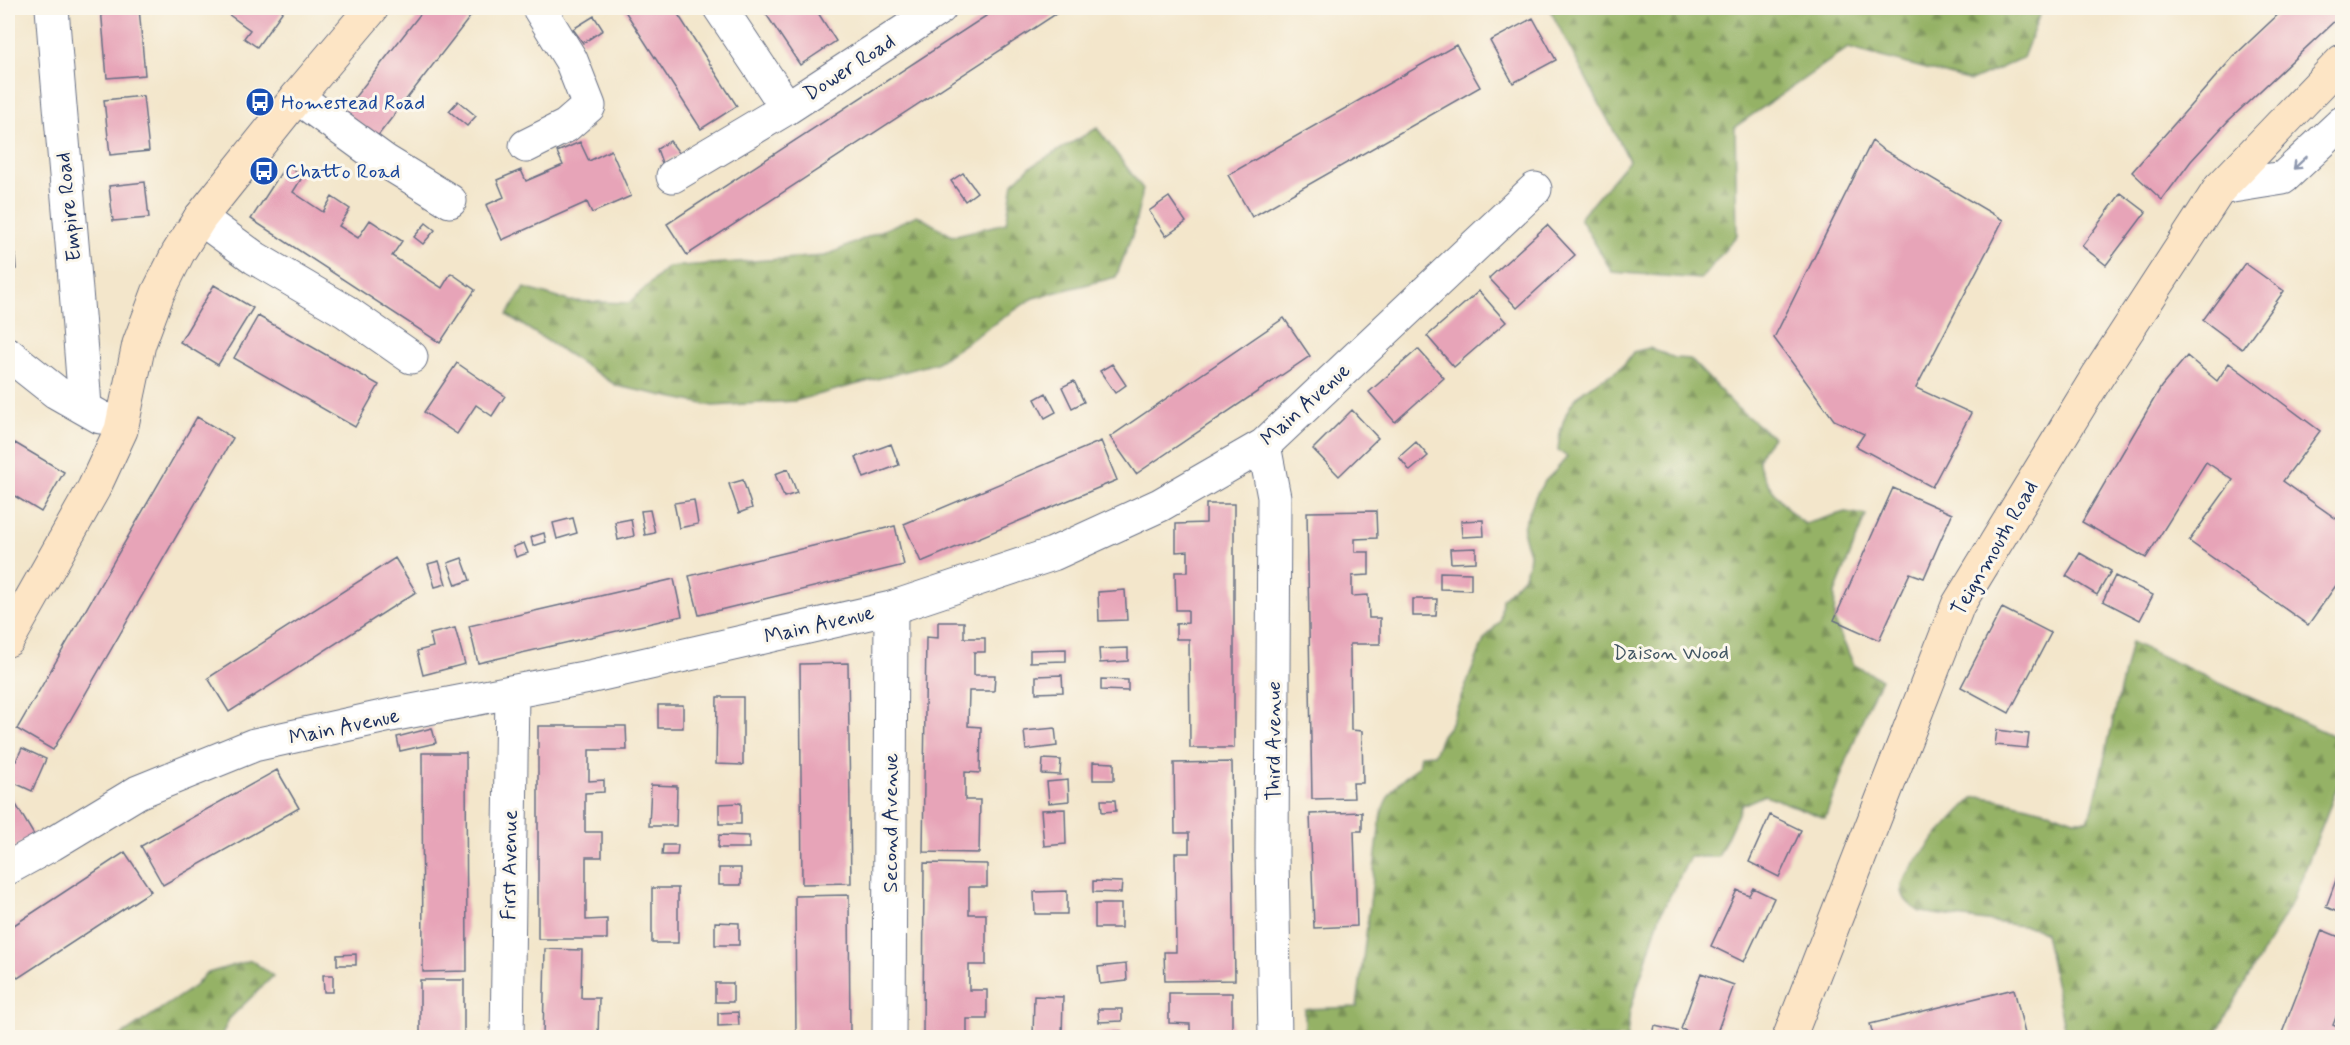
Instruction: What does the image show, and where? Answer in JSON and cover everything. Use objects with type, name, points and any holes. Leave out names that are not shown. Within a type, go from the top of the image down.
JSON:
[{"type":"street","name":"Empire Road","points":[[52,8],[85,407]]},
{"type":"street","points":[[8,640],[94,489],[121,429],[139,344],[163,283],[178,253],[200,218],[297,96],[372,8]]},
{"type":"street","points":[[526,146],[566,126],[589,106],[571,60],[538,8]]},
{"type":"street","name":"Dower Road","points":[[720,8],[787,108]]},
{"type":"street","name":"Dower Road","points":[[672,176],[787,108],[940,8]]},
{"type":"street","name":"Teignmouth Road","points":[[1789,1038],[1958,605],[2097,377],[2220,188],[2343,62]]},
{"type":"street","points":[[297,96],[385,161],[450,201]]},
{"type":"street","points":[[2220,188],[2283,178],[2343,123]]},
{"type":"street","name":"Main Avenue","points":[[8,868],[138,792],[254,745],[391,715],[590,677],[891,608],[1053,554],[1160,505],[1264,445],[1535,189]]},
{"type":"street","points":[[200,218],[255,258],[345,311],[411,357]]},
{"type":"street","points":[[8,354],[57,392],[121,429]]},
{"type":"street","name":"Third Avenue","points":[[1264,445],[1274,497],[1272,852],[1275,1038]]},
{"type":"street","name":"Second Avenue","points":[[889,1038],[891,608]]},
{"type":"street","name":"First Avenue","points":[[507,1038],[512,692]]},
{"type":"green space","points":[[1549,8],[2042,8],[2023,58],[1971,81],[1848,48],[1735,127],[1737,235],[1701,279],[1612,272],[1580,218],[1629,160]]},
{"type":"green space","points":[[1097,128],[1143,189],[1133,233],[1116,277],[1033,298],[936,363],[795,401],[713,406],[617,386],[507,315],[524,288],[569,301],[629,303],[668,267],[825,256],[917,215],[952,236],[1006,223],[1013,183],[1030,167]]},
{"type":"green space","name":"Daison Wood","points":[[1649,348],[1675,358],[1690,359],[1737,408],[1773,437],[1760,455],[1761,469],[1777,496],[1805,524],[1845,512],[1866,515],[1835,593],[1834,620],[1854,665],[1881,679],[1866,710],[1825,818],[1765,795],[1742,805],[1718,857],[1690,857],[1660,915],[1630,1011],[1627,1037],[1305,1038],[1305,1009],[1357,1007],[1381,814],[1395,787],[1418,767],[1420,755],[1434,754],[1442,735],[1450,725],[1484,640],[1500,621],[1502,599],[1523,577],[1528,565],[1529,553],[1523,527],[1544,482],[1567,457],[1558,450],[1566,414],[1582,392],[1619,369],[1633,352]]},
{"type":"green space","points":[[2131,642],[2342,740],[2342,775],[2294,898],[2214,1037],[2066,1037],[2045,933],[2037,928],[1920,912],[1907,901],[1902,890],[1905,878],[1912,867],[1973,798],[2002,800],[2052,812],[2074,820],[2087,820],[2093,808]]},
{"type":"green space","points":[[251,960],[273,976],[229,1019],[221,1037],[119,1037],[195,986],[205,974]]},
{"type":"building","points":[[101,8],[139,8],[145,75],[107,78]]},
{"type":"building","points":[[222,8],[285,8],[257,47],[244,38],[250,30]]},
{"type":"building","points":[[425,8],[477,8],[377,137],[344,111]]},
{"type":"building","points":[[623,8],[674,8],[737,106],[701,129]]},
{"type":"building","points":[[762,8],[815,8],[836,41],[800,65]]},
{"type":"building","points":[[998,8],[1065,8],[687,255],[667,224]]},
{"type":"building","points":[[2285,8],[2342,8],[2342,14],[2228,121],[2191,161],[2162,200],[2132,172],[2234,56]]},
{"type":"building","points":[[594,16],[603,30],[583,43],[573,29]]},
{"type":"building","points":[[1533,18],[1556,60],[1513,83],[1490,41]]},
{"type":"building","points":[[1456,45],[1480,87],[1252,217],[1228,175]]},
{"type":"building","points":[[143,96],[149,151],[110,155],[104,100]]},
{"type":"building","points":[[458,101],[476,116],[467,126],[449,111]]},
{"type":"building","points":[[670,141],[680,154],[662,163],[657,149]]},
{"type":"building","points":[[1872,141],[2003,220],[1916,388],[1971,413],[1932,487],[1856,446],[1864,434],[1834,420],[1774,338]]},
{"type":"building","points":[[580,142],[589,161],[611,150],[631,196],[592,213],[587,202],[502,240],[486,205],[504,197],[497,180],[521,170],[526,181],[563,165],[557,152]]},
{"type":"building","points":[[286,165],[303,176],[293,192],[323,212],[332,197],[350,209],[339,226],[358,238],[370,220],[402,241],[392,256],[442,288],[451,273],[475,290],[440,343],[251,219]]},
{"type":"building","points":[[963,173],[977,192],[965,201],[951,181]]},
{"type":"building","points":[[145,182],[149,218],[113,221],[109,186]]},
{"type":"building","points":[[10,190],[16,269],[8,270],[8,191]]},
{"type":"building","points":[[2121,193],[2146,212],[2106,265],[2082,246]]},
{"type":"building","points":[[1169,197],[1186,222],[1166,236],[1149,211]]},
{"type":"building","points":[[426,223],[435,230],[423,244],[414,237]]},
{"type":"building","points":[[1547,225],[1575,255],[1517,308],[1489,278]]},
{"type":"building","points":[[2245,263],[2284,291],[2242,349],[2203,320]]},
{"type":"building","points":[[214,285],[253,308],[218,365],[180,342]]},
{"type":"building","points":[[1479,291],[1506,322],[1454,367],[1427,336]]},
{"type":"building","points":[[258,316],[379,385],[355,427],[234,358]]},
{"type":"building","points":[[1284,318],[1310,356],[1136,474],[1110,437]]},
{"type":"building","points":[[1418,349],[1444,378],[1395,422],[1369,392]]},
{"type":"building","points":[[2187,356],[2217,381],[2229,363],[2320,431],[2283,481],[2342,523],[2342,577],[2308,625],[2189,541],[2233,480],[2206,462],[2146,558],[2082,522],[2161,387]]},
{"type":"building","points":[[457,363],[505,396],[492,416],[476,405],[457,434],[424,412]]},
{"type":"building","points":[[1112,364],[1126,385],[1115,393],[1100,371]]},
{"type":"building","points":[[1074,381],[1084,402],[1072,408],[1062,387]]},
{"type":"building","points":[[1046,393],[1056,412],[1045,418],[1035,399]]},
{"type":"building","points":[[1352,410],[1378,438],[1339,476],[1313,449]]},
{"type":"building","points":[[197,417],[233,438],[53,750],[17,729]]},
{"type":"building","points":[[1101,441],[1117,480],[921,562],[904,524]]},
{"type":"building","points":[[1416,442],[1428,456],[1410,471],[1399,457]]},
{"type":"building","points":[[15,443],[64,472],[41,512],[8,492],[8,455]]},
{"type":"building","points":[[891,444],[899,465],[864,478],[856,457]]},
{"type":"building","points":[[788,469],[797,493],[784,497],[775,474]]},
{"type":"building","points":[[743,480],[752,508],[739,513],[729,484]]},
{"type":"building","points":[[1893,488],[1952,514],[1924,578],[1910,573],[1879,640],[1834,620]]},
{"type":"building","points":[[694,500],[698,524],[679,528],[674,503]]},
{"type":"building","points":[[1206,504],[1234,504],[1234,748],[1190,748],[1189,639],[1176,639],[1176,624],[1188,623],[1188,610],[1176,610],[1175,572],[1188,572],[1188,551],[1176,552],[1176,524],[1206,523]]},
{"type":"building","points":[[650,510],[655,533],[645,535],[641,511]]},
{"type":"building","points":[[1376,511],[1377,538],[1355,539],[1355,552],[1369,552],[1369,575],[1352,576],[1352,596],[1368,595],[1369,618],[1380,618],[1380,644],[1350,644],[1351,730],[1362,731],[1363,783],[1353,783],[1354,798],[1312,799],[1307,512]]},
{"type":"building","points":[[573,518],[577,533],[557,539],[553,523]]},
{"type":"building","points":[[631,519],[634,536],[618,540],[615,522]]},
{"type":"building","points":[[1483,520],[1484,536],[1462,537],[1461,521]]},
{"type":"building","points":[[895,526],[904,565],[699,615],[689,576]]},
{"type":"building","points":[[544,533],[546,542],[533,546],[531,537]]},
{"type":"building","points":[[524,543],[528,553],[516,557],[513,547]]},
{"type":"building","points":[[1476,548],[1476,562],[1451,563],[1450,549]]},
{"type":"building","points":[[2080,553],[2111,571],[2097,595],[2066,576]]},
{"type":"building","points":[[395,558],[416,592],[229,712],[208,678]]},
{"type":"building","points":[[462,558],[470,580],[456,585],[448,563]]},
{"type":"building","points":[[439,561],[446,584],[435,587],[428,564]]},
{"type":"building","points":[[1440,572],[1471,573],[1471,590],[1440,589]]},
{"type":"building","points":[[2115,576],[2153,595],[2140,620],[2103,601]]},
{"type":"building","points":[[674,579],[682,616],[478,663],[469,626]]},
{"type":"building","points":[[1125,590],[1127,620],[1099,621],[1098,592]]},
{"type":"building","points":[[1413,599],[1437,599],[1436,616],[1413,616]]},
{"type":"building","points":[[2002,608],[2051,633],[2009,713],[1961,687]]},
{"type":"building","points":[[938,622],[964,622],[964,638],[985,638],[985,652],[974,652],[974,675],[995,675],[994,691],[969,691],[968,726],[981,727],[980,773],[965,772],[965,800],[980,800],[979,853],[923,852],[926,637],[938,638]]},
{"type":"building","points":[[455,628],[465,664],[423,675],[417,651],[433,647],[430,634]]},
{"type":"building","points":[[1128,648],[1128,661],[1100,663],[1099,649]]},
{"type":"building","points":[[1066,649],[1066,661],[1030,662],[1030,650]]},
{"type":"building","points":[[848,663],[851,883],[802,884],[800,664]]},
{"type":"building","points":[[1062,675],[1063,692],[1036,693],[1036,676]]},
{"type":"building","points":[[1101,679],[1128,680],[1128,691],[1101,690]]},
{"type":"building","points":[[717,697],[743,697],[743,765],[716,764]]},
{"type":"building","points":[[658,705],[683,705],[683,728],[658,728]]},
{"type":"building","points":[[538,726],[626,726],[627,750],[589,750],[589,781],[604,780],[604,792],[585,793],[585,832],[602,832],[602,857],[586,857],[586,920],[607,919],[607,939],[538,939]]},
{"type":"building","points":[[432,728],[436,743],[400,751],[397,737]]},
{"type":"building","points":[[1055,728],[1057,746],[1026,750],[1024,731]]},
{"type":"building","points":[[1997,730],[2029,734],[2027,748],[1995,745]]},
{"type":"building","points":[[22,748],[46,759],[32,791],[8,780],[8,757],[16,761]]},
{"type":"building","points":[[422,753],[466,753],[467,971],[423,972]]},
{"type":"building","points":[[1043,759],[1061,760],[1060,775],[1042,774]]},
{"type":"building","points":[[1093,762],[1114,763],[1114,780],[1093,780]]},
{"type":"building","points":[[1232,762],[1235,980],[1165,981],[1164,952],[1176,952],[1175,853],[1189,853],[1189,833],[1175,833],[1174,763]]},
{"type":"building","points":[[277,770],[299,808],[163,885],[141,846]]},
{"type":"building","points":[[1068,780],[1069,801],[1049,803],[1047,782]]},
{"type":"building","points":[[651,785],[677,786],[676,826],[649,826]]},
{"type":"building","points":[[8,794],[34,835],[8,851]]},
{"type":"building","points":[[1101,800],[1115,800],[1116,811],[1102,812]]},
{"type":"building","points":[[741,803],[741,824],[719,824],[719,804]]},
{"type":"building","points":[[1065,809],[1066,844],[1044,846],[1041,810]]},
{"type":"building","points":[[1362,812],[1362,831],[1354,831],[1357,926],[1314,928],[1310,814]]},
{"type":"building","points":[[1770,815],[1801,830],[1779,877],[1749,862]]},
{"type":"building","points":[[719,835],[749,836],[749,848],[718,848]]},
{"type":"building","points":[[663,845],[678,845],[677,855],[662,855]]},
{"type":"building","points":[[125,852],[151,891],[18,978],[8,963],[8,929]]},
{"type":"building","points":[[924,863],[987,864],[987,887],[969,887],[969,914],[986,914],[986,965],[969,965],[969,990],[987,990],[987,1019],[967,1019],[967,1038],[923,1038]]},
{"type":"building","points":[[2342,864],[2342,914],[2326,907]]},
{"type":"building","points":[[719,868],[741,868],[741,885],[719,885]]},
{"type":"building","points":[[1093,881],[1122,882],[1121,893],[1093,892]]},
{"type":"building","points":[[652,888],[678,888],[678,943],[652,943]]},
{"type":"building","points":[[1753,888],[1774,898],[1744,962],[1711,946],[1737,890],[1749,895]]},
{"type":"building","points":[[1067,891],[1067,914],[1035,914],[1034,892]]},
{"type":"building","points":[[849,895],[850,1038],[796,1038],[795,896]]},
{"type":"building","points":[[1095,904],[1121,904],[1121,928],[1095,928]]},
{"type":"building","points":[[715,922],[739,923],[739,945],[715,945]]},
{"type":"building","points":[[2322,930],[2342,938],[2342,1002],[2333,1025],[2342,1029],[2342,1038],[2280,1038]]},
{"type":"building","points":[[545,949],[582,950],[581,998],[599,998],[598,1038],[543,1038]]},
{"type":"building","points":[[356,954],[356,965],[337,965],[337,955]]},
{"type":"building","points":[[1126,964],[1127,981],[1100,984],[1098,967]]},
{"type":"building","points":[[1701,973],[1734,985],[1715,1038],[1705,1038],[1681,1029]]},
{"type":"building","points":[[323,975],[333,975],[333,992],[324,992]]},
{"type":"building","points":[[420,980],[464,980],[464,1038],[420,1038]]},
{"type":"building","points":[[715,983],[733,983],[733,1002],[715,1002]]},
{"type":"building","points":[[2014,989],[2026,1038],[1874,1038],[1870,1024]]},
{"type":"building","points":[[1169,993],[1232,993],[1232,1038],[1190,1038],[1190,1024],[1169,1023]]},
{"type":"building","points":[[1034,996],[1063,997],[1062,1038],[1033,1038]]},
{"type":"building","points":[[1098,1009],[1122,1009],[1122,1021],[1099,1022]]},
{"type":"building","points":[[738,1012],[739,1025],[718,1026],[718,1013]]},
{"type":"building","points":[[1655,1026],[1677,1031],[1676,1038],[1652,1038]]},
{"type":"building","points":[[1121,1031],[1121,1038],[1099,1038],[1099,1032]]},
{"type":"place","name":"Homestead Road","points":[[260,102]]},
{"type":"place","name":"Chatto Road","points":[[264,171]]}]
